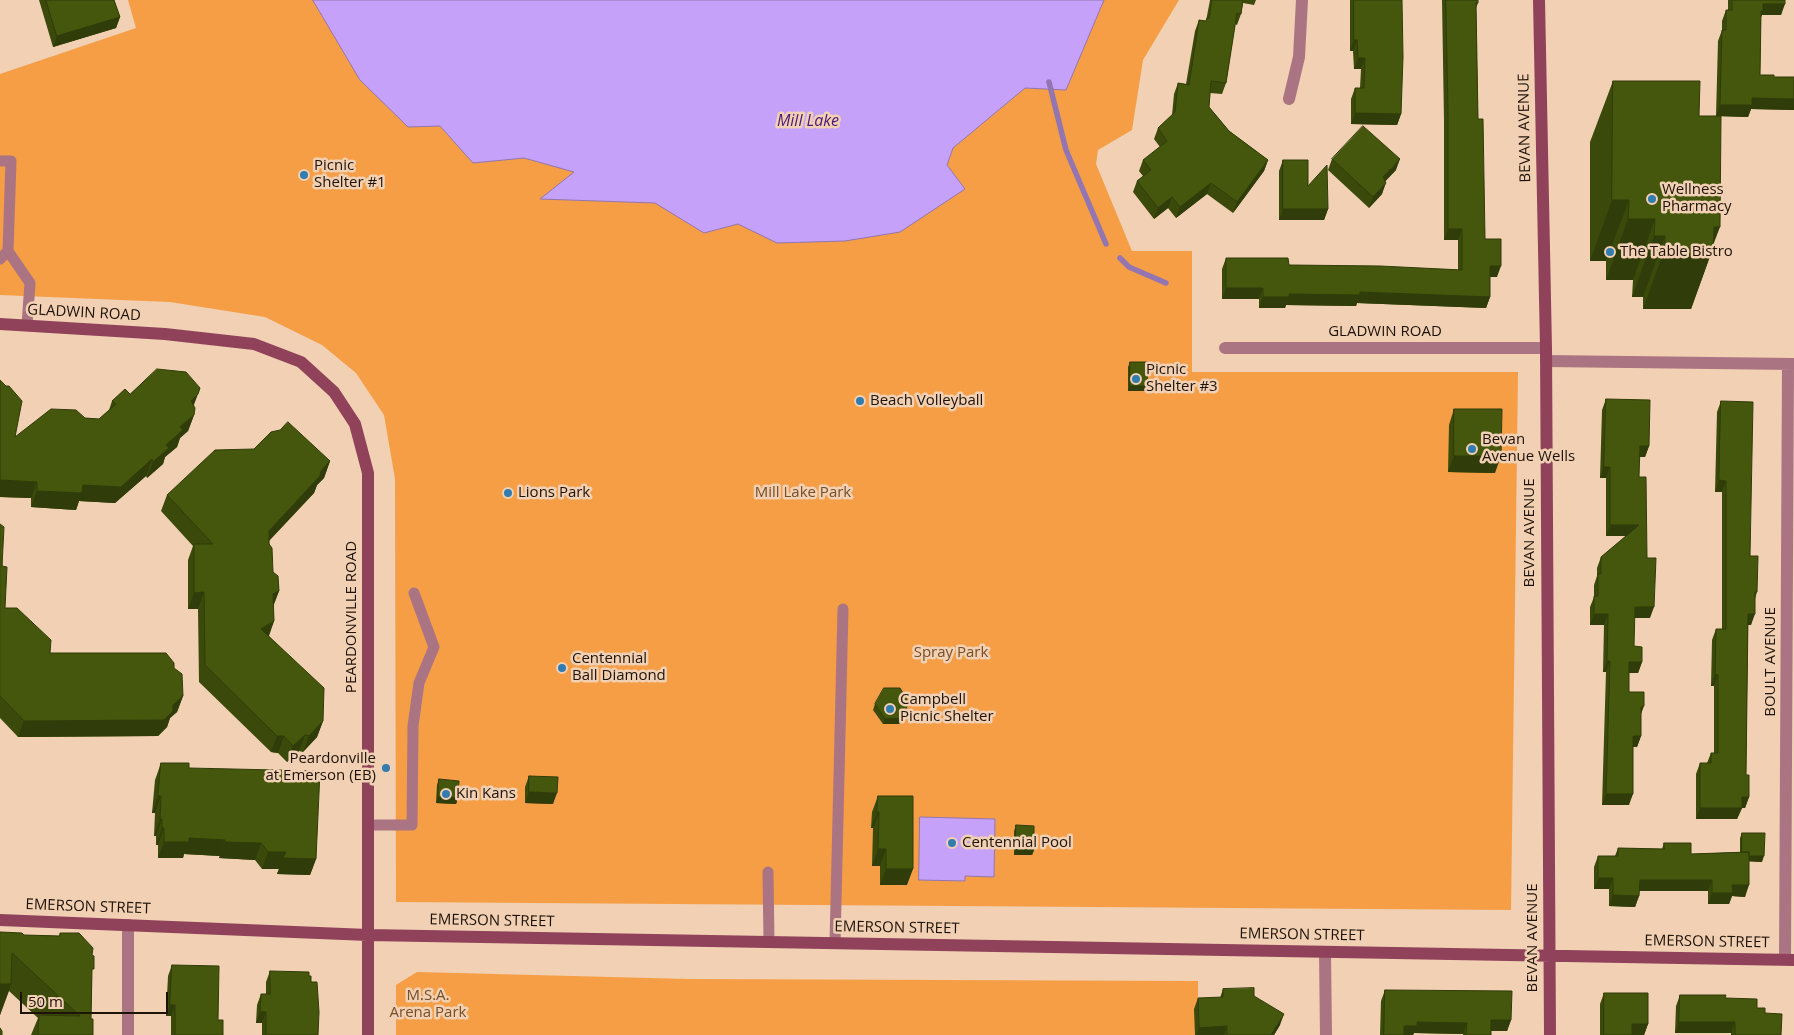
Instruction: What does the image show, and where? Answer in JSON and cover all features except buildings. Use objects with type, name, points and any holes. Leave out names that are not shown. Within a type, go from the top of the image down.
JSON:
[{"type":"main road","name":"BEVAN AVENUE","points":[[1539,0],[1546,348],[1550,1035]]},
{"type":"main road","name":"GLADWIN ROAD","points":[[0,324],[165,334]]},
{"type":"main road","name":"PEARDONVILLE ROAD","points":[[165,334],[254,344],[301,362],[334,392],[355,424],[368,473],[368,1035]]},
{"type":"main road","name":"EMERSON STREET","points":[[0,920],[368,935],[1790,960]]},
{"type":"street","points":[[1289,99],[1299,57],[1302,0]]},
{"type":"street","name":"GLADWIN ROAD","points":[[1225,348],[1546,348]]},
{"type":"street","points":[[1546,361],[1791,364]]},
{"type":"street","name":"BOULT AVENUE","points":[[1790,960],[1791,364]]},
{"type":"street","points":[[128,925],[128,1035]]},
{"type":"street","points":[[1325,952],[1326,1035]]},
{"type":"lane","points":[[0,161],[11,161],[4,255],[30,283],[27,325]]},
{"type":"lane","points":[[368,825],[412,825],[413,726],[419,683],[434,647],[414,593]]},
{"type":"lane","points":[[835,943],[843,609]]},
{"type":"lane","points":[[768,872],[769,942]]},
{"type":"green space","name":"Mill Lake Park","points":[[128,0],[1179,0],[1143,60],[1132,130],[1098,150],[1096,164],[1132,251],[1192,251],[1192,372],[1518,372],[1511,910],[396,902],[395,479],[384,415],[356,373],[322,345],[265,317],[170,302],[0,295],[0,74],[136,28]]},
{"type":"green space","name":"M.S.A. Arena Park","points":[[417,972],[688,979],[1198,981],[1198,1035],[396,1035],[396,985]]},
{"type":"water","name":"Mill Lake","points":[[313,0],[1104,0],[1066,90],[1025,88],[953,148],[947,165],[965,189],[900,232],[845,241],[777,243],[738,224],[704,233],[655,203],[540,199],[574,172],[524,158],[473,163],[440,126],[408,127],[360,80]]},
{"type":"water","points":[[920,817],[995,819],[994,877],[965,876],[965,881],[919,880]]},
{"type":"waterway","points":[[1049,82],[1066,150],[1106,244]]},
{"type":"waterway","points":[[1120,258],[1129,267],[1166,283]]},
{"type":"place","name":"Picnic Shelter #1","points":[[304,175]]},
{"type":"place","name":"Wellness Pharmacy","points":[[1652,199]]},
{"type":"place","name":"The Table Bistro","points":[[1610,252]]},
{"type":"place","name":"Picnic Shelter #3","points":[[1136,379]]},
{"type":"place","name":"Beach Volleyball","points":[[860,401]]},
{"type":"place","name":"Bevan Avenue Wells","points":[[1472,449]]},
{"type":"place","name":"Lions Park","points":[[508,493]]},
{"type":"place","name":"Centennial Ball Diamond","points":[[562,668]]},
{"type":"place","name":"Campbell Picnic Shelter","points":[[890,709]]},
{"type":"place","name":"Peardonville at Emerson (EB)","points":[[386,768]]},
{"type":"place","name":"Kin Kans","points":[[446,794]]},
{"type":"place","name":"Centennial Pool","points":[[952,843]]},
{"type":"park label","name":"Spray Park","points":[[951,653]]}]
